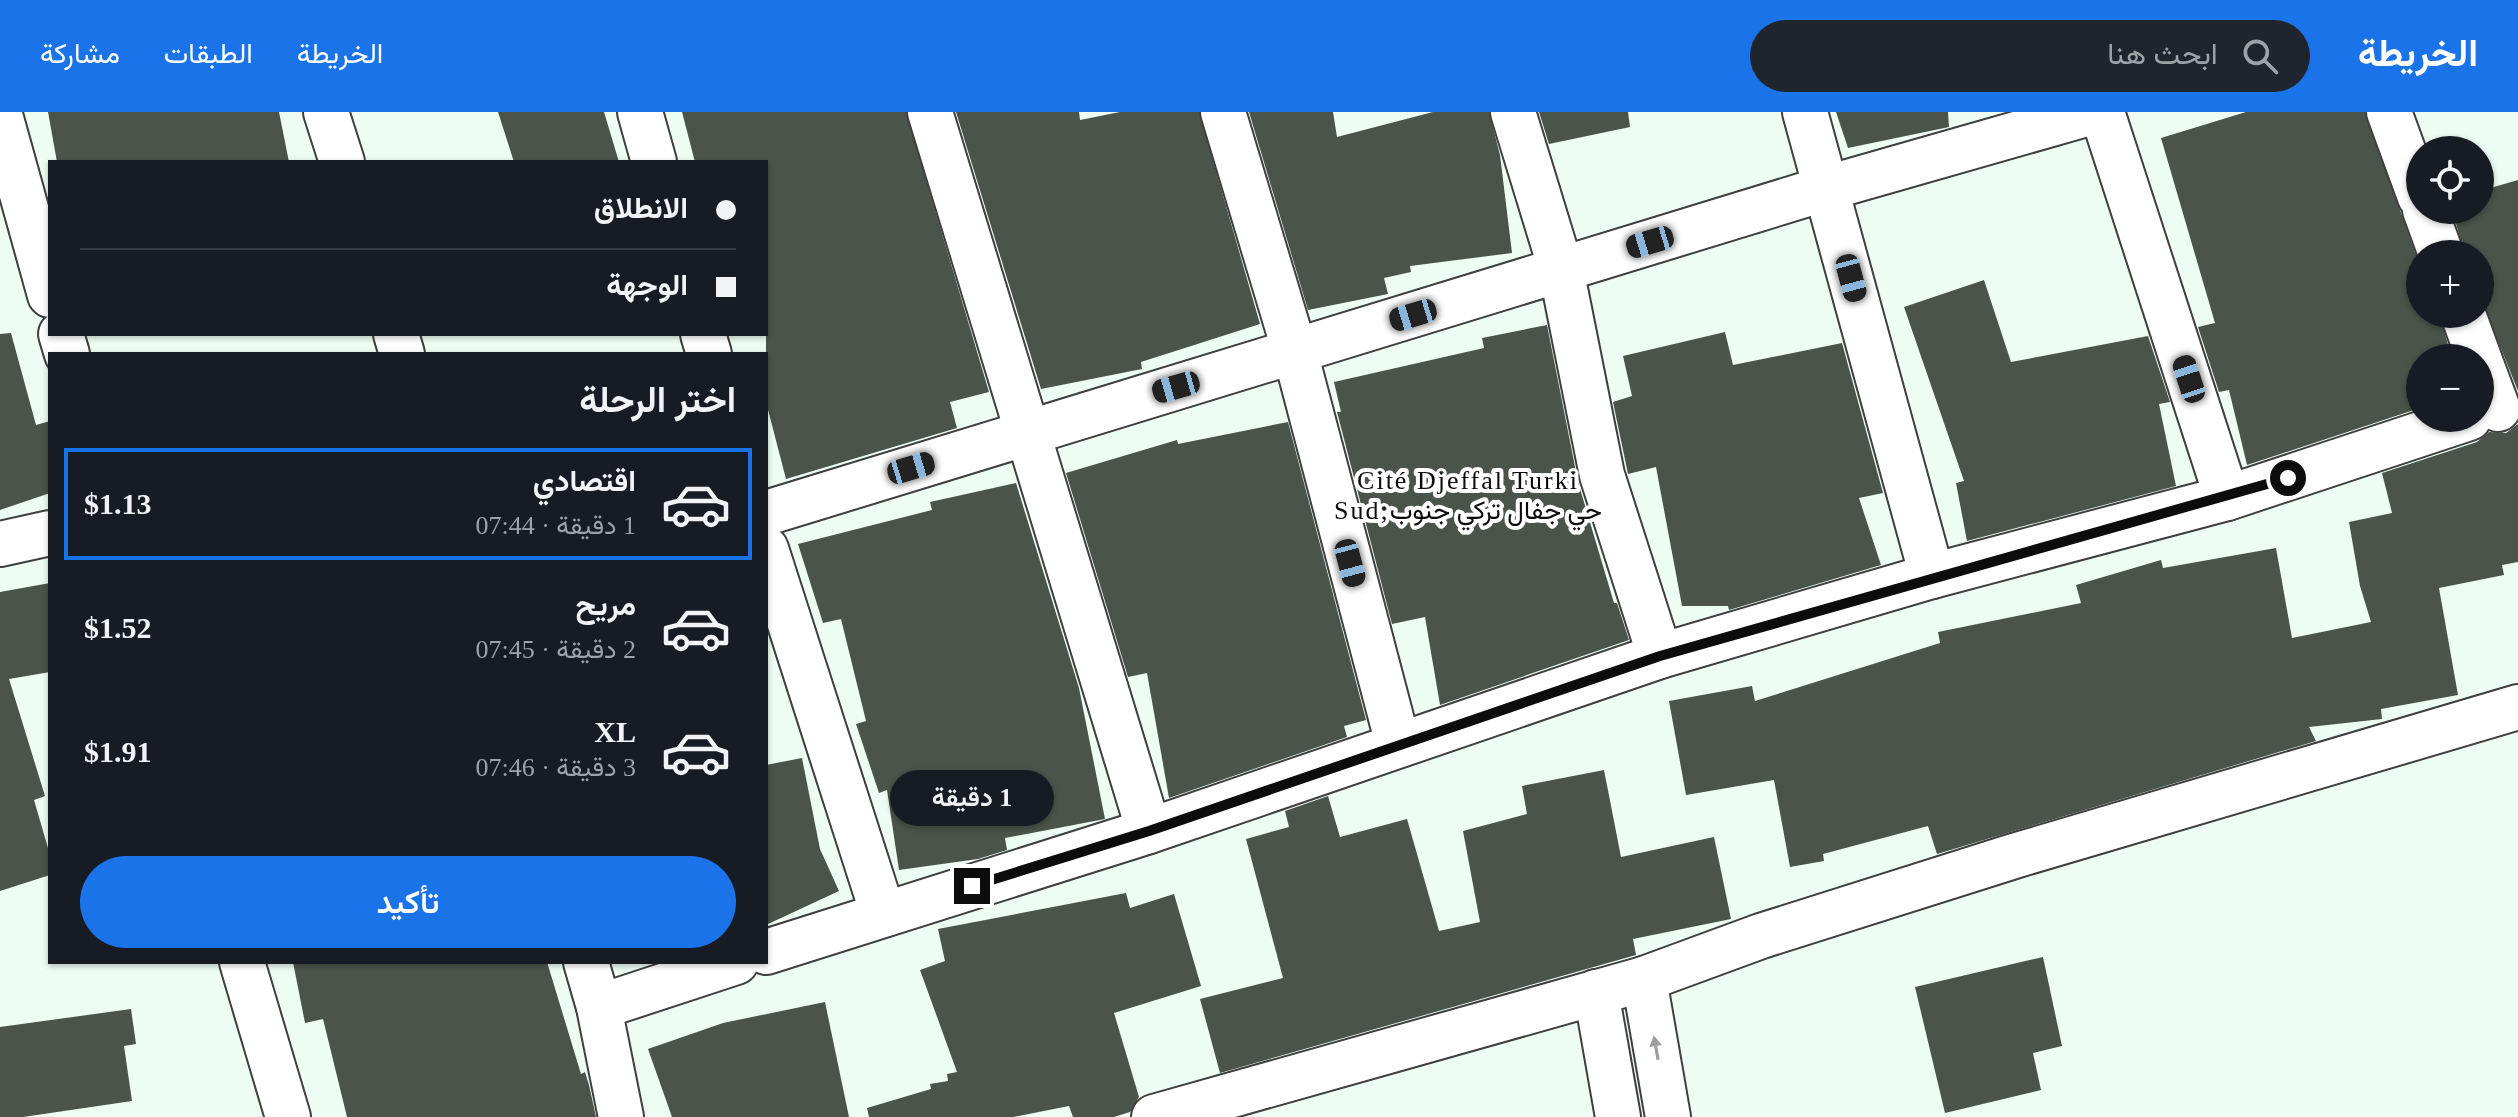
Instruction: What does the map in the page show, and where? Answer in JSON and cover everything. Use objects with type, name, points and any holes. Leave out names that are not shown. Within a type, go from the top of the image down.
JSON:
[{"type":"street","points":[[326,112],[341,160]]},
{"type":"street","points":[[640,112],[653,160]]},
{"type":"street","points":[[930,112],[1149,831]]},
{"type":"street","points":[[1223,112],[1295,352],[1398,744]]},
{"type":"street","points":[[1513,112],[1561,269],[1602,475],[1660,656]]},
{"type":"street","points":[[1805,112],[1932,576]]},
{"type":"street","points":[[768,512],[1827,188],[2093,112]]},
{"type":"street","points":[[2102,112],[2227,498]]},
{"type":"street","points":[[2389,112],[2406,159]]},
{"type":"street","points":[[0,115],[48,288]]},
{"type":"street","points":[[768,951],[1149,831],[1660,656],[1932,576],[2227,498],[2427,432]]},
{"type":"street","points":[[0,544],[48,533]]},
{"type":"street","points":[[768,555],[883,914]]},
{"type":"street","points":[[1154,1117],[1644,979],[1761,936],[2014,856],[2518,707]]},
{"type":"street","points":[[243,964],[288,1117]]},
{"type":"street","points":[[587,964],[599,1007],[621,1117]]},
{"type":"street","points":[[599,1007],[730,964]]},
{"type":"street","points":[[1644,979],[1668,1117]]},
{"type":"street","points":[[1596,992],[1618,1117]]},
{"type":"building","points":[[48,112],[279,112],[289,160],[57,160]]},
{"type":"building","points":[[498,112],[604,112],[618,160],[513,160]]},
{"type":"building","points":[[682,112],[906,112],[989,392],[950,402],[957,428],[786,479],[768,410],[768,160],[694,160]]},
{"type":"building","points":[[956,112],[1079,112],[1080,120],[1120,112],[1199,112],[1260,324],[1141,362],[1142,369],[1041,389]]},
{"type":"building","points":[[1249,112],[1333,112],[1337,137],[1433,112],[1489,112],[1500,155],[1512,253],[1410,266],[1411,272],[1384,278],[1388,294],[1308,310]]},
{"type":"building","points":[[1539,112],[1628,112],[1630,127],[1549,144]]},
{"type":"building","points":[[1836,112],[1948,112],[1949,127],[1848,148]]},
{"type":"building","points":[[2246,112],[2365,112],[2411,240],[2406,240],[2406,328],[2443,328],[2448,344],[2406,344],[2406,413],[2247,465],[2229,390],[2219,392],[2198,327],[2215,323],[2161,138]]},
{"type":"building","points":[[2518,180],[2518,391],[2493,328],[2494,240],[2461,240],[2456,224],[2494,224],[2494,187]]},
{"type":"building","points":[[1984,280],[2011,362],[2148,336],[2170,402],[2159,404],[2176,486],[1967,541],[1956,483],[1964,481],[1904,307]]},
{"type":"building","points":[[1547,325],[1578,482],[1614,603],[1617,603],[1629,640],[1440,705],[1425,617],[1392,624],[1337,412],[1341,412],[1334,382],[1484,348],[1482,338]]},
{"type":"building","points":[[1725,332],[1733,365],[1842,343],[1883,493],[1859,498],[1881,565],[1729,610],[1728,606],[1682,606],[1656,467],[1628,474],[1613,402],[1632,396],[1623,356]]},
{"type":"building","points":[[11,333],[36,425],[48,422],[48,494],[0,510],[0,334]]},
{"type":"building","points":[[1288,422],[1366,720],[1344,726],[1347,737],[1169,798],[1147,673],[1128,677],[1066,473],[1177,440],[1178,444]]},
{"type":"building","points":[[2518,424],[2518,562],[2502,565],[2504,575],[2439,588],[2458,695],[2381,709],[2382,719],[2309,727],[2316,741],[1937,854],[1928,826],[1823,854],[1824,861],[1790,867],[1774,780],[1686,795],[1669,701],[1752,686],[1755,701],[1940,643],[1938,632],[2081,603],[2076,585],[2161,560],[2163,568],[2276,548],[2292,638],[2371,622],[2360,586],[2349,522],[2392,513],[2382,473],[2477,442],[2489,432],[2506,433]]},
{"type":"building","points":[[1016,483],[1079,688],[1105,819],[1005,838],[1007,850],[978,859],[899,870],[887,790],[879,793],[856,724],[866,721],[841,619],[823,623],[798,544],[932,510],[930,502]]},
{"type":"building","points":[[48,583],[48,672],[9,679],[45,796],[34,800],[48,848],[48,876],[0,891],[0,592]]},
{"type":"building","points":[[802,758],[820,849],[839,891],[768,924],[768,765]]},
{"type":"building","points":[[1604,770],[1621,857],[1714,837],[1731,919],[1633,939],[1636,955],[1220,1073],[1200,999],[1283,978],[1246,839],[1289,827],[1285,811],[1328,796],[1340,837],[1407,819],[1439,931],[1480,922],[1463,831],[1527,814],[1522,786]]},
{"type":"building","points":[[1126,893],[1130,908],[1174,894],[1201,986],[1114,1013],[1139,1097],[1130,1112],[1114,1117],[1073,1117],[1069,1106],[1013,1117],[869,1117],[867,1108],[931,1089],[930,1084],[948,1081],[947,1074],[957,1072],[920,970],[945,961],[938,929]]},
{"type":"building","points":[[2043,957],[2062,1046],[2033,1053],[2041,1090],[1945,1113],[1915,987]]},
{"type":"building","points":[[293,964],[548,964],[581,1074],[585,1072],[596,1117],[347,1117],[323,1019],[305,1023]]},
{"type":"building","points":[[825,1002],[849,1117],[672,1117],[648,1049],[723,1023]]},
{"type":"building","points":[[131,1009],[136,1044],[124,1046],[132,1101],[23,1117],[0,1117],[0,1027]]},
{"type":"district","name":"Cité Djeffal Turki Sud;حي جفال تركي جنوب","points":[[1468,495]]},
{"type":"route","points":[[972,886],[1149,831],[1660,656],[1932,576],[2227,498],[2288,478]]}]
